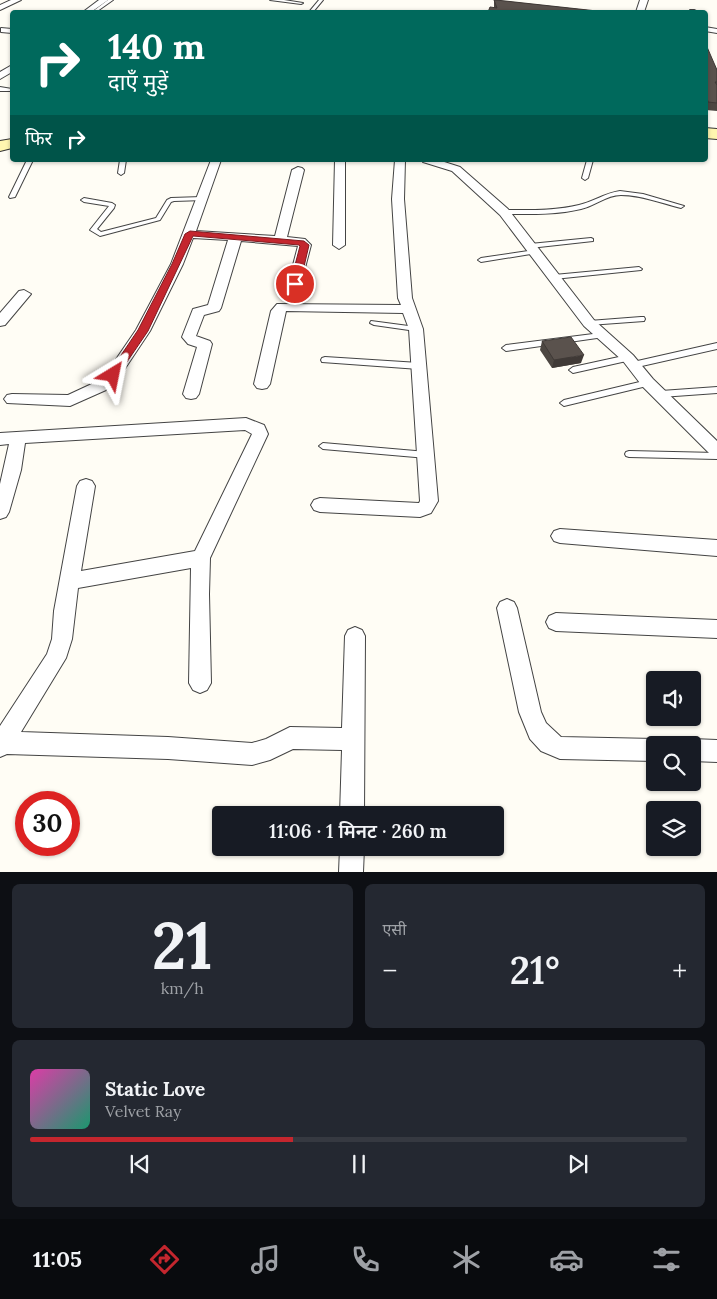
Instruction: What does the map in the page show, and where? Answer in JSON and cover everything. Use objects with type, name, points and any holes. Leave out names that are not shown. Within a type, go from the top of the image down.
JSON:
[{"type":"street","points":[[0,8],[17,0]]},
{"type":"street","points":[[90,10],[104,0]]},
{"type":"street","points":[[12,399],[70,401],[101,386],[113,375],[143,331],[177,264],[190,234],[215,162]]},
{"type":"street","points":[[339,245],[340,162]]},
{"type":"street","points":[[320,505],[420,510],[425,508],[429,501],[416,329],[405,298],[398,200],[401,162]]},
{"type":"street","points":[[433,162],[456,169],[504,212],[589,323],[630,361],[648,382],[717,451]]},
{"type":"street","points":[[280,240],[298,170]]},
{"type":"street","points":[[190,234],[301,242],[305,245],[295,284]]},
{"type":"street","points":[[191,394],[205,344],[193,341],[189,337],[198,312],[209,311],[214,308],[236,236]]},
{"type":"street","points":[[0,322],[24,294]]},
{"type":"street","points":[[262,384],[278,311],[282,307],[409,309]]},
{"type":"street","points":[[0,439],[246,424],[258,429],[260,434],[201,558],[198,594],[200,683]]},
{"type":"street","points":[[0,512],[13,470],[18,438]]},
{"type":"street","points":[[1,744],[56,658],[62,639],[86,486]]},
{"type":"street","points":[[560,536],[717,548]]},
{"type":"street","points":[[70,582],[201,558]]},
{"type":"street","points":[[507,608],[530,712],[538,731],[548,743],[560,748],[646,750]]},
{"type":"street","points":[[556,622],[717,629]]},
{"type":"street","points":[[352,806],[355,636]]},
{"type":"street","points":[[1,744],[168,748],[252,754],[270,749],[297,736],[354,740]]},
{"type":"street","points":[[701,750],[717,751]]},
{"type":"street","points":[[351,872],[352,856]]},
{"type":"lane","points":[[97,10],[111,0]]},
{"type":"lane","points":[[272,0],[303,2]]},
{"type":"lane","points":[[313,10],[321,0]]},
{"type":"lane","points":[[12,197],[29,162]]},
{"type":"lane","points":[[121,173],[123,162]]},
{"type":"lane","points":[[585,178],[589,162]]},
{"type":"lane","points":[[504,212],[539,212],[574,208],[622,193],[681,206]]},
{"type":"lane","points":[[84,200],[112,205],[93,230],[100,234],[158,219],[162,215],[168,201],[173,199],[202,199]]},
{"type":"lane","points":[[481,260],[532,249],[591,240]]},
{"type":"lane","points":[[554,277],[639,269]]},
{"type":"lane","points":[[589,323],[641,319]]},
{"type":"lane","points":[[374,323],[416,329]]},
{"type":"lane","points":[[506,348],[601,335]]},
{"type":"lane","points":[[573,370],[717,346]]},
{"type":"lane","points":[[325,360],[419,366]]},
{"type":"lane","points":[[564,403],[648,382]]},
{"type":"lane","points":[[661,394],[717,390]]},
{"type":"lane","points":[[323,446],[427,455]]},
{"type":"lane","points":[[629,454],[717,456]]},
{"type":"building","points":[[494,0],[588,10],[489,10],[490,7],[497,8]]},
{"type":"building","points":[[708,49],[717,70],[717,82],[715,82],[717,85],[717,103],[708,102]]},
{"type":"building","points":[[571,337],[584,355],[554,360],[542,341]]},
{"type":"route","points":[[113,375],[143,331],[190,234],[301,242],[305,245],[295,284]]}]
